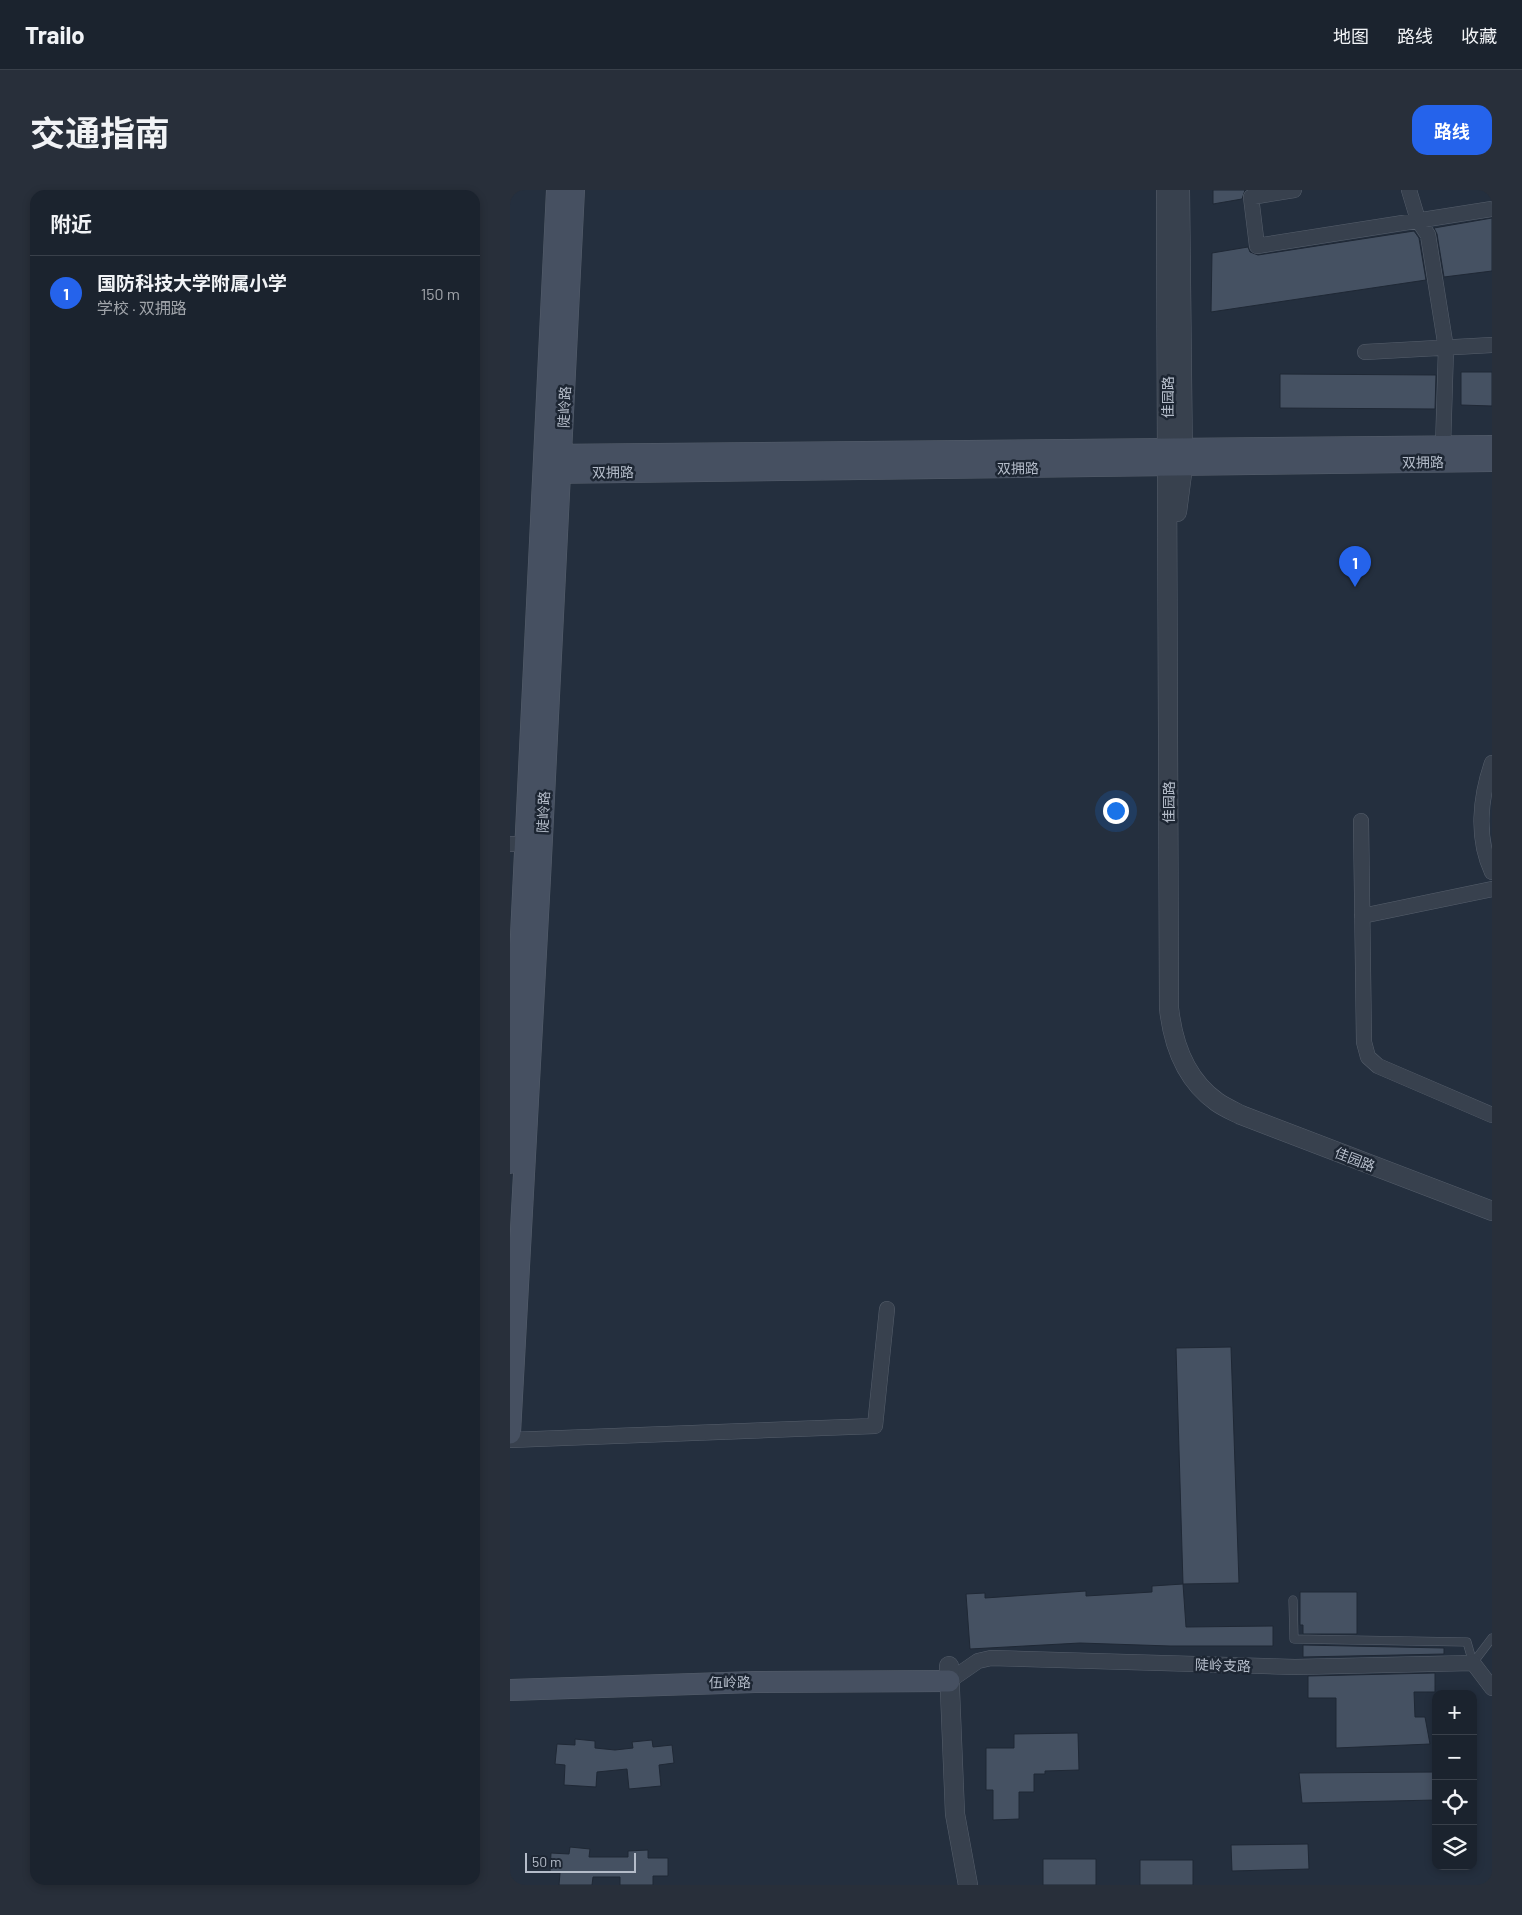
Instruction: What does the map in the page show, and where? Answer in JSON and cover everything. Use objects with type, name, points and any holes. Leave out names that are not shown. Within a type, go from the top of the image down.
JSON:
[{"type":"main road","name":"陡岭路","points":[[510,1434],[552,464],[557,190]]},
{"type":"main road","name":"陡岭路","points":[[510,1162],[518,844],[574,190]]},
{"type":"main road","name":"双拥路","points":[[1175,458],[1492,446]]},
{"type":"main road","name":"双拥路","points":[[552,464],[1175,458],[1492,461]]},
{"type":"main road","name":"伍岭路","points":[[510,1677],[754,1668],[945,1674]]},
{"type":"main road","name":"伍岭路","points":[[510,1690],[945,1674]]},
{"type":"street","name":"佳园路","points":[[1166,190],[1177,522],[1178,954],[1182,1025],[1189,1051],[1197,1066],[1211,1082],[1222,1092],[1246,1104],[1492,1198]]},
{"type":"street","name":"佳园路","points":[[1180,190],[1169,1008],[1173,1038],[1179,1055],[1201,1088],[1217,1102],[1241,1115],[1492,1211]]},
{"type":"street","points":[[1294,190],[1251,198],[1257,246],[1492,209]]},
{"type":"street","points":[[1409,190],[1418,220],[1428,235],[1446,348],[1443,447]]},
{"type":"street","points":[[1366,352],[1492,345]]},
{"type":"street","points":[[1492,763],[1481,804],[1481,832],[1486,859],[1492,872]]},
{"type":"street","points":[[1361,821],[1364,1042],[1368,1057],[1384,1069],[1492,1114]]},
{"type":"street","points":[[1362,916],[1492,889]]},
{"type":"street","points":[[510,1440],[875,1426],[887,1309]]},
{"type":"street","name":"陡岭支路","points":[[945,1674],[991,1658],[1295,1667],[1473,1663]]},
{"type":"street","points":[[1473,1663],[1492,1688]]},
{"type":"street","points":[[945,1674],[946,1788],[960,1885]]},
{"type":"street","points":[[945,1674],[955,1814],[968,1885]]},
{"type":"lane","points":[[1293,1600],[1294,1638],[1467,1642],[1473,1663]]},
{"type":"lane","points":[[1473,1663],[1492,1638]]},
{"type":"building","points":[[1213,190],[1245,190],[1242,199],[1213,204]]},
{"type":"building","points":[[1492,218],[1492,271],[1444,277],[1437,234],[1434,228]]},
{"type":"building","points":[[1414,231],[1419,238],[1426,280],[1211,312],[1212,253],[1248,247],[1250,252],[1258,255]]},
{"type":"building","points":[[1461,372],[1492,372],[1492,406],[1461,405]]},
{"type":"building","points":[[1280,374],[1436,375],[1435,409],[1280,408]]},
{"type":"building","points":[[1231,1347],[1239,1583],[1183,1584],[1176,1348]]},
{"type":"building","points":[[1183,1584],[1186,1627],[1273,1626],[1273,1646],[1170,1646],[1080,1643],[970,1649],[966,1594],[985,1593],[985,1598],[1086,1591],[1086,1596],[1152,1592],[1152,1586]]},
{"type":"building","points":[[1300,1592],[1357,1592],[1357,1634],[1303,1634],[1303,1625],[1300,1625]]},
{"type":"building","points":[[1303,1645],[1444,1648],[1444,1654],[1303,1657]]},
{"type":"building","points":[[1435,1673],[1435,1690],[1432,1690],[1432,1692],[1414,1692],[1415,1717],[1425,1717],[1430,1744],[1336,1748],[1336,1698],[1308,1698],[1308,1676]]},
{"type":"building","points":[[1078,1733],[1079,1770],[1045,1771],[1045,1774],[1034,1774],[1034,1792],[1019,1792],[1019,1819],[993,1820],[993,1790],[986,1790],[986,1748],[1014,1748],[1014,1734]]},
{"type":"building","points":[[575,1739],[595,1741],[595,1748],[615,1750],[633,1748],[632,1742],[652,1740],[653,1747],[672,1745],[674,1763],[659,1765],[661,1786],[629,1789],[627,1769],[597,1772],[596,1787],[564,1785],[565,1765],[555,1764],[557,1744],[575,1745]]},
{"type":"building","points":[[1432,1772],[1432,1800],[1302,1803],[1299,1773]]},
{"type":"building","points":[[1308,1844],[1309,1869],[1232,1871],[1231,1845]]},
{"type":"building","points":[[570,1847],[590,1849],[589,1857],[628,1857],[628,1851],[648,1850],[648,1858],[668,1858],[668,1876],[653,1876],[653,1885],[620,1885],[620,1877],[593,1877],[592,1885],[559,1885],[560,1873],[550,1873],[551,1853],[569,1854]]},
{"type":"building","points":[[1043,1859],[1096,1859],[1096,1885],[1043,1885]]},
{"type":"building","points":[[1140,1860],[1193,1860],[1193,1885],[1140,1885]]},
{"type":"place","name":"国防科技大学附属小学","points":[[1355,587]]}]
